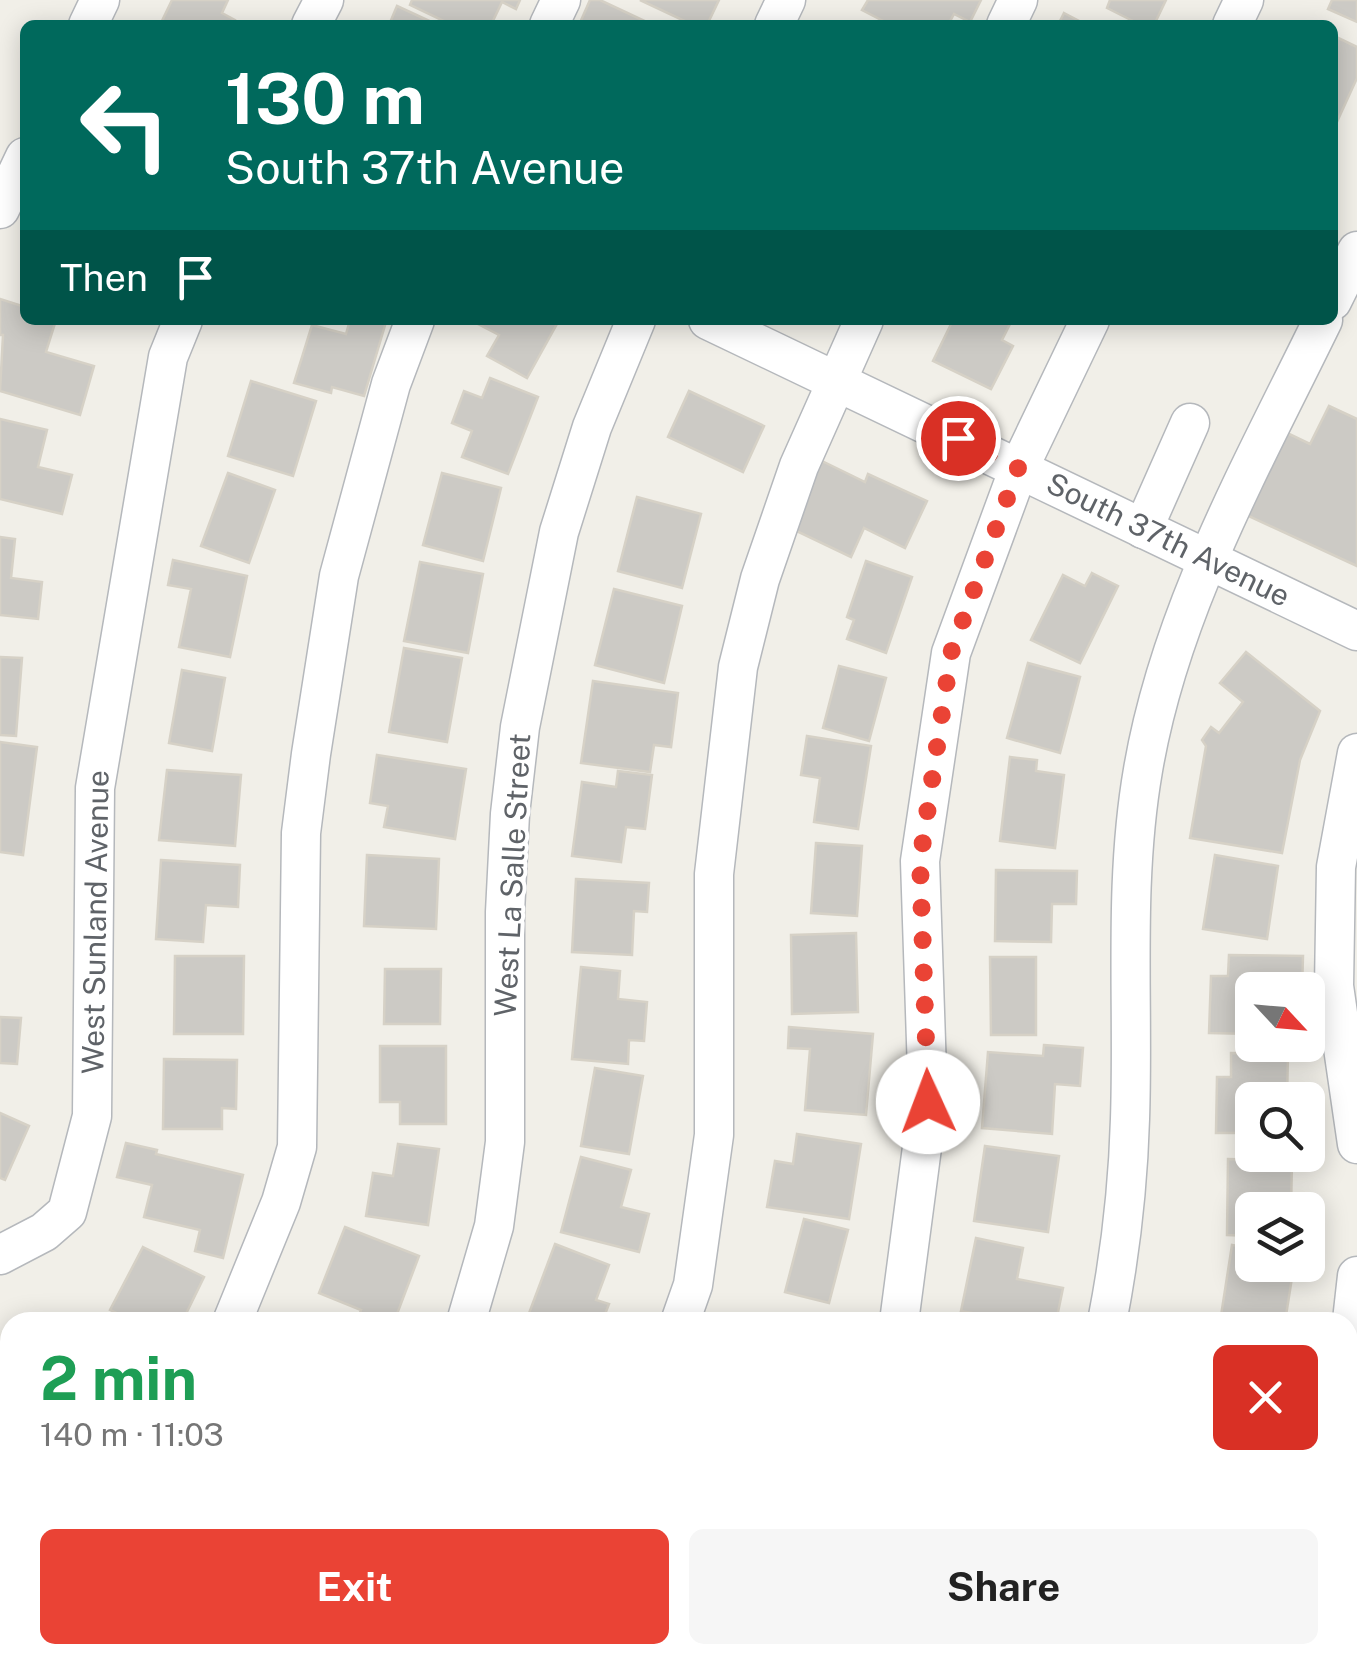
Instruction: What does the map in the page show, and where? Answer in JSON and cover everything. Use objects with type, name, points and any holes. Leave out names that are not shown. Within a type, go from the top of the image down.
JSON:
[{"type":"street","points":[[0,209],[20,167]]},
{"type":"street","points":[[1338,289],[1357,251]]},
{"type":"street","name":"West Sunland Avenue","points":[[2,1255],[44,1232],[67,1212],[92,1116],[95,788],[168,357],[181,325]]},
{"type":"street","points":[[236,1312],[281,1202],[297,1147],[301,833],[311,754],[340,576],[391,384],[413,325]]},
{"type":"street","name":"West La Salle Street","points":[[469,1312],[494,1226],[506,1142],[505,912],[520,727],[559,532],[592,427],[634,325]]},
{"type":"street","name":"South 37th Avenue","points":[[719,325],[1357,630]]},
{"type":"street","points":[[683,1312],[692,1285],[714,1134],[714,874],[738,667],[760,580],[799,466],[862,325]]},
{"type":"street","points":[[900,1312],[928,1102],[920,861],[951,653],[1018,468],[1088,325]]},
{"type":"street","points":[[1109,1312],[1121,1235],[1130,1119],[1132,871],[1142,770],[1174,649],[1208,559],[1322,325]]},
{"type":"street","points":[[1144,529],[1190,422]]},
{"type":"street","points":[[1357,752],[1336,866],[1334,986],[1357,1144]]},
{"type":"street","points":[[1355,1312],[1357,1276]]},
{"type":"building","points":[[172,0],[228,0],[222,13],[235,20],[162,20]]},
{"type":"building","points":[[412,0],[520,0],[516,9],[502,2],[493,20],[442,20],[410,5]]},
{"type":"building","points":[[590,0],[600,0],[642,20],[581,20]]},
{"type":"building","points":[[640,0],[719,0],[709,20],[682,20]]},
{"type":"building","points":[[868,0],[981,0],[971,20],[954,14],[951,20],[881,20],[862,10]]},
{"type":"building","points":[[1110,0],[1166,0],[1156,20],[1131,20],[1107,8]]},
{"type":"building","points":[[1332,0],[1357,0],[1357,22],[1328,9]]},
{"type":"building","points":[[397,6],[427,20],[391,20]]},
{"type":"building","points":[[1338,38],[1357,47],[1357,78],[1338,120]]},
{"type":"building","points":[[0,299],[20,305],[20,325],[54,325],[46,352],[94,366],[80,415],[0,391]]},
{"type":"building","points":[[312,325],[346,334],[349,325],[385,325],[364,396],[332,387],[331,393],[294,383]]},
{"type":"building","points":[[480,325],[556,325],[527,378],[487,356],[499,335]]},
{"type":"building","points":[[951,325],[1010,325],[1002,340],[1013,346],[991,389],[933,361]]},
{"type":"building","points":[[490,378],[538,397],[508,474],[462,457],[472,431],[452,423],[464,391],[482,398]]},
{"type":"building","points":[[251,381],[316,401],[293,476],[228,456]]},
{"type":"building","points":[[689,391],[764,426],[743,472],[668,437]]},
{"type":"building","points":[[1329,406],[1357,419],[1357,566],[1244,514],[1283,431],[1310,444]]},
{"type":"building","points":[[0,419],[47,430],[38,467],[72,475],[62,514],[0,499]]},
{"type":"building","points":[[822,461],[865,482],[868,474],[927,501],[905,548],[864,528],[851,557],[790,528]]},
{"type":"building","points":[[228,473],[275,490],[249,563],[201,546]]},
{"type":"building","points":[[442,473],[501,488],[483,561],[423,545]]},
{"type":"building","points":[[637,497],[701,514],[682,588],[618,571]]},
{"type":"building","points":[[0,537],[15,539],[11,578],[42,582],[38,619],[0,615]]},
{"type":"building","points":[[173,560],[247,576],[230,657],[179,647],[191,589],[168,585]]},
{"type":"building","points":[[866,561],[912,577],[886,653],[847,639],[854,620],[847,617]]},
{"type":"building","points":[[420,562],[483,574],[468,653],[404,641]]},
{"type":"building","points":[[1092,573],[1118,586],[1080,663],[1031,640],[1063,575],[1085,586]]},
{"type":"building","points":[[614,589],[682,606],[664,683],[595,665]]},
{"type":"building","points":[[404,648],[462,658],[447,742],[389,732]]},
{"type":"building","points":[[1246,652],[1320,711],[1300,760],[1282,853],[1190,838],[1206,746],[1202,740],[1211,727],[1219,733],[1243,702],[1220,683]]},
{"type":"building","points":[[0,657],[22,658],[16,736],[0,735]]},
{"type":"building","points":[[1028,663],[1080,677],[1060,753],[1007,738]]},
{"type":"building","points":[[839,666],[886,678],[869,741],[823,728]]},
{"type":"building","points":[[182,670],[225,678],[212,751],[169,743]]},
{"type":"building","points":[[593,681],[678,693],[671,747],[654,745],[650,772],[581,763]]},
{"type":"building","points":[[807,736],[871,746],[858,829],[814,822],[820,778],[801,775]]},
{"type":"building","points":[[0,742],[37,747],[23,855],[0,852]]},
{"type":"building","points":[[377,755],[466,769],[455,839],[384,827],[388,806],[370,803]]},
{"type":"building","points":[[1010,757],[1037,760],[1036,771],[1064,775],[1055,848],[1000,841]]},
{"type":"building","points":[[167,770],[241,775],[235,846],[159,840]]},
{"type":"building","points":[[618,771],[652,775],[645,829],[626,827],[621,862],[572,856],[582,782],[616,787]]},
{"type":"building","points":[[816,843],[862,846],[857,916],[811,913]]},
{"type":"building","points":[[367,855],[439,859],[436,929],[364,926]]},
{"type":"building","points":[[1215,855],[1278,866],[1267,939],[1203,929]]},
{"type":"building","points":[[161,860],[240,865],[238,907],[206,905],[203,942],[156,939]]},
{"type":"building","points":[[996,870],[1077,871],[1076,904],[1052,904],[1051,942],[995,941]]},
{"type":"building","points":[[576,879],[649,883],[647,912],[634,911],[632,955],[572,952]]},
{"type":"building","points":[[856,933],[858,1012],[792,1014],[791,935]]},
{"type":"building","points":[[1229,955],[1303,956],[1303,972],[1235,972],[1235,1034],[1209,1033],[1211,976],[1228,976]]},
{"type":"building","points":[[175,956],[244,956],[243,1034],[174,1034]]},
{"type":"building","points":[[990,957],[1036,957],[1036,1035],[991,1035]]},
{"type":"building","points":[[581,967],[620,971],[618,999],[647,1002],[644,1041],[629,1040],[628,1064],[572,1059]]},
{"type":"building","points":[[385,969],[441,969],[440,1024],[384,1024]]},
{"type":"building","points":[[0,1017],[21,1018],[17,1064],[0,1063]]},
{"type":"building","points":[[789,1027],[873,1034],[866,1115],[805,1110],[810,1049],[788,1048]]},
{"type":"building","points":[[1044,1045],[1083,1048],[1080,1086],[1055,1084],[1052,1134],[982,1128],[988,1052],[1043,1056]]},
{"type":"building","points":[[380,1046],[446,1046],[446,1124],[400,1124],[400,1102],[380,1102]]},
{"type":"building","points":[[1231,1053],[1235,1053],[1235,1062],[1288,1062],[1287,1082],[1235,1082],[1235,1133],[1216,1133],[1217,1077],[1231,1077]]},
{"type":"building","points":[[164,1059],[237,1060],[236,1109],[222,1108],[222,1129],[163,1129]]},
{"type":"building","points":[[595,1068],[643,1076],[629,1154],[581,1146]]},
{"type":"building","points":[[0,1113],[29,1126],[5,1180],[0,1178]]},
{"type":"building","points":[[797,1134],[861,1144],[849,1219],[767,1207],[775,1161],[793,1164]]},
{"type":"building","points":[[126,1143],[243,1175],[223,1258],[195,1251],[200,1230],[144,1217],[152,1185],[117,1177]]},
{"type":"building","points":[[398,1144],[439,1149],[428,1225],[366,1216],[373,1173],[393,1176]]},
{"type":"building","points":[[985,1146],[1059,1156],[1048,1232],[974,1221]]},
{"type":"building","points":[[581,1157],[631,1170],[621,1207],[649,1214],[639,1252],[561,1232]]},
{"type":"building","points":[[1228,1159],[1235,1159],[1235,1172],[1292,1172],[1291,1192],[1235,1192],[1235,1235],[1227,1235]]},
{"type":"building","points":[[804,1219],[848,1230],[829,1303],[785,1292]]},
{"type":"building","points":[[345,1227],[419,1256],[398,1312],[360,1312],[319,1293]]},
{"type":"building","points":[[976,1238],[1023,1248],[1017,1279],[1063,1288],[1058,1312],[961,1311]]},
{"type":"building","points":[[555,1244],[609,1265],[596,1300],[609,1304],[606,1312],[530,1312]]},
{"type":"building","points":[[1232,1245],[1235,1282],[1291,1282],[1287,1312],[1222,1312]]},
{"type":"building","points":[[143,1247],[204,1277],[187,1312],[110,1310]]},
{"type":"route","points":[[928,1102],[920,861],[951,653],[1018,468],[958,438]]}]
